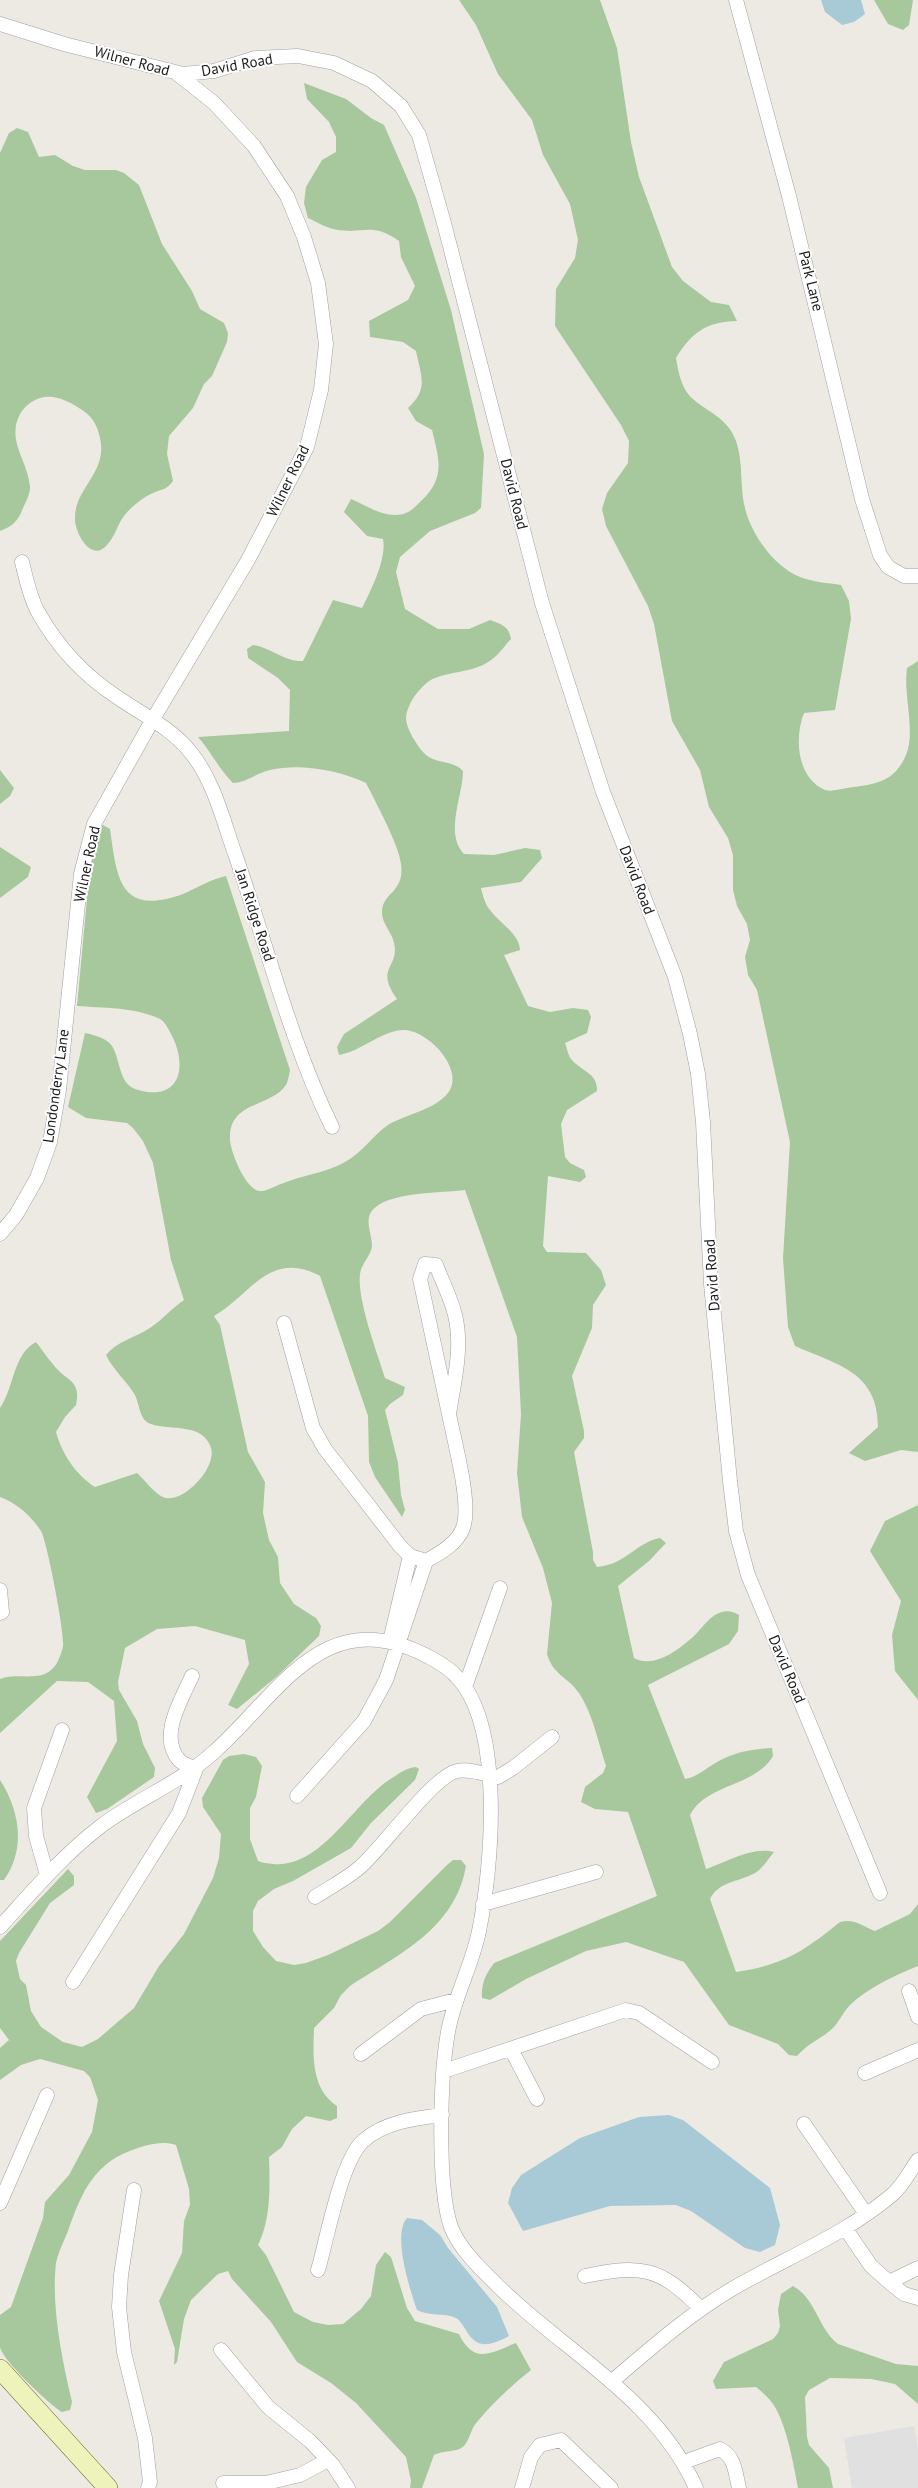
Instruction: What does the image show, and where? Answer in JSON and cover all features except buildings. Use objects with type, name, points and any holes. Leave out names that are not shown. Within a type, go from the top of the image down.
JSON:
[{"type":"street","name":"Park Lane","points":[[736,0],[792,205],[862,498],[884,562],[888,567],[904,576],[918,576]]},
{"type":"street","name":"Wilner Road","points":[[0,24],[64,44],[176,72],[214,103],[254,146],[287,196],[304,237],[318,283],[326,344],[321,390],[307,447],[248,560],[153,719],[94,824],[81,874],[66,1014]]},
{"type":"street","name":"David Road","points":[[176,72],[183,74],[214,71],[255,58],[298,56],[334,63],[372,81],[394,99],[401,106],[419,136],[444,223],[542,603],[603,792],[675,978],[690,1034],[698,1074],[712,1284],[736,1531],[748,1575],[880,1893]]},
{"type":"street","name":"Jan Ridge Road","points":[[22,562],[37,611],[74,662],[116,697],[170,730],[191,753],[207,777],[249,892],[287,1011],[318,1098],[332,1127]]},
{"type":"street","name":"Londonderry Lane","points":[[0,1234],[16,1215],[33,1185],[50,1142],[59,1090],[66,1014]]},
{"type":"street","points":[[395,1642],[426,1561],[446,1549],[462,1530],[465,1515],[463,1491],[449,1414],[420,1279],[425,1264],[436,1265],[455,1315],[458,1338],[458,1364],[449,1414]]},
{"type":"street","points":[[284,1323],[313,1428],[325,1449],[367,1506],[410,1556],[426,1561]]},
{"type":"street","points":[[297,1796],[364,1721],[386,1680],[395,1642],[410,1556]]},
{"type":"street","points":[[465,1687],[500,1588]]},
{"type":"street","points":[[0,1590],[2,1598],[2,1612],[0,1613]]},
{"type":"street","points":[[0,1928],[47,1875],[102,1826],[196,1769],[293,1672],[319,1651],[338,1644],[362,1641],[395,1642],[435,1660],[455,1674],[465,1687],[476,1710],[482,1732],[488,1776],[492,1836],[484,1904],[472,1957],[456,2000],[448,2032],[442,2115],[443,2170],[447,2211],[452,2229],[466,2252],[518,2305],[611,2382],[658,2425],[684,2462],[696,2488]]},
{"type":"street","points":[[192,1676],[170,1732],[173,1747],[179,1760],[196,1769]]},
{"type":"street","points":[[47,1875],[36,1836],[34,1808],[62,1730]]},
{"type":"street","points":[[314,1898],[360,1867],[388,1839],[411,1809],[455,1771],[467,1770],[488,1776],[498,1776],[513,1768],[552,1737]]},
{"type":"street","points":[[73,1982],[179,1813],[196,1769]]},
{"type":"street","points":[[484,1904],[596,1872]]},
{"type":"street","points":[[909,1991],[918,2017]]},
{"type":"street","points":[[361,2054],[421,2009],[456,2000]]},
{"type":"street","points":[[444,2072],[626,2010],[639,2013],[712,2062]]},
{"type":"street","points":[[510,2049],[537,2099]]},
{"type":"street","points":[[865,2073],[918,2050]]},
{"type":"street","points":[[0,2203],[47,2095]]},
{"type":"street","points":[[318,2270],[344,2174],[362,2142],[381,2129],[418,2118],[442,2115]]},
{"type":"street","points":[[804,2124],[866,2214]]},
{"type":"street","points":[[611,2382],[672,2329],[701,2309],[731,2290],[845,2228],[866,2214],[894,2193],[918,2160]]},
{"type":"street","points":[[134,2190],[121,2275],[119,2307],[124,2352],[145,2438],[150,2482],[148,2488]]},
{"type":"street","points":[[845,2228],[871,2266],[904,2294],[918,2298]]},
{"type":"street","points":[[889,2282],[918,2268]]},
{"type":"street","points":[[585,2276],[621,2269],[641,2270],[664,2278],[686,2293],[701,2309]]},
{"type":"street","points":[[222,2350],[268,2406],[310,2441],[328,2460],[348,2488]]},
{"type":"street","points":[[0,2369],[108,2488]]},
{"type":"street","points":[[522,2488],[531,2457],[540,2445],[561,2440],[611,2488]]},
{"type":"street","points":[[684,2462],[720,2448],[729,2454],[732,2459],[739,2488]]},
{"type":"street","points":[[223,2483],[266,2483],[300,2475],[328,2460]]},
{"type":"green space","points":[[459,0],[600,0],[617,48],[631,142],[639,177],[672,267],[683,281],[711,302],[729,305],[737,321],[708,326],[688,341],[676,358],[682,383],[691,397],[719,418],[732,432],[738,449],[746,512],[760,541],[774,559],[800,577],[841,585],[849,601],[851,619],[835,710],[804,713],[799,734],[800,756],[803,767],[816,784],[830,791],[875,783],[889,777],[896,771],[909,746],[910,724],[906,679],[907,668],[918,661],[918,1452],[901,1450],[865,1461],[849,1453],[878,1427],[876,1409],[871,1394],[863,1382],[853,1373],[840,1365],[795,1346],[788,1327],[783,1258],[790,1142],[757,990],[748,975],[745,957],[750,940],[747,924],[737,906],[733,890],[733,855],[728,838],[709,807],[700,770],[672,721],[654,624],[648,606],[606,526],[602,509],[607,493],[628,463],[629,441],[621,425],[555,326],[556,289],[575,258],[578,240],[570,204],[543,155],[532,120],[498,74],[476,25]]},
{"type":"green space","points":[[874,0],[913,0],[909,25],[903,30],[888,24]]},
{"type":"green space","points":[[304,83],[346,99],[371,118],[384,125],[416,198],[451,310],[484,454],[481,508],[475,513],[430,531],[400,557],[396,572],[405,609],[438,629],[469,629],[490,620],[506,628],[511,639],[488,663],[435,678],[425,684],[412,700],[406,718],[412,736],[427,756],[459,767],[463,771],[456,814],[455,836],[464,854],[494,855],[525,848],[540,850],[542,858],[521,882],[481,888],[488,908],[513,934],[519,944],[520,950],[504,955],[528,1006],[550,1012],[573,1008],[588,1010],[591,1017],[587,1033],[565,1043],[571,1059],[595,1080],[597,1091],[567,1110],[561,1124],[565,1157],[570,1163],[584,1170],[586,1177],[580,1182],[548,1176],[543,1246],[547,1252],[586,1253],[601,1270],[606,1285],[593,1305],[592,1328],[572,1376],[584,1431],[584,1438],[574,1452],[593,1560],[597,1567],[607,1565],[624,1558],[651,1541],[660,1538],[666,1543],[649,1561],[618,1586],[634,1658],[642,1661],[658,1660],[674,1652],[689,1641],[709,1620],[719,1613],[725,1611],[739,1615],[738,1631],[729,1644],[648,1685],[685,1779],[732,1755],[772,1748],[773,1756],[765,1766],[755,1774],[708,1797],[690,1815],[706,1869],[757,1851],[774,1852],[758,1871],[719,1888],[710,1899],[736,1972],[767,1965],[792,1956],[840,1922],[850,1921],[858,1923],[875,1931],[910,1914],[918,1904],[918,1966],[882,1982],[865,1993],[848,2007],[834,2027],[806,2047],[797,2056],[789,2055],[778,2044],[729,2025],[684,1962],[626,1942],[586,1951],[526,1979],[490,2000],[482,1998],[482,1988],[485,1979],[494,1963],[657,1896],[628,1812],[595,1809],[581,1802],[585,1787],[603,1773],[606,1766],[592,1719],[584,1701],[575,1688],[553,1667],[547,1654],[552,1603],[543,1568],[522,1517],[517,1473],[521,1414],[517,1337],[465,1190],[394,1198],[376,1207],[369,1215],[372,1246],[360,1274],[364,1311],[385,1378],[405,1387],[403,1395],[385,1410],[398,1463],[401,1495],[405,1510],[402,1517],[375,1477],[369,1462],[368,1416],[320,1276],[302,1269],[287,1268],[274,1271],[250,1287],[214,1316],[220,1325],[248,1452],[265,1482],[263,1513],[269,1540],[278,1557],[280,1583],[294,1604],[316,1618],[321,1626],[319,1636],[275,1678],[237,1709],[228,1705],[249,1664],[245,1640],[195,1626],[157,1629],[125,1648],[118,1682],[119,1690],[137,1721],[143,1744],[155,1768],[154,1777],[107,1809],[96,1813],[87,1797],[117,1741],[114,1701],[88,1682],[57,1681],[0,1733],[0,1679],[14,1676],[43,1675],[49,1672],[57,1663],[63,1646],[55,1588],[44,1538],[33,1520],[12,1503],[0,1497],[0,1408],[5,1400],[18,1363],[28,1347],[36,1342],[56,1368],[75,1386],[77,1391],[76,1405],[65,1417],[56,1432],[62,1448],[71,1463],[95,1487],[137,1473],[162,1497],[174,1498],[182,1495],[198,1482],[212,1456],[207,1440],[201,1434],[147,1422],[142,1416],[135,1395],[112,1366],[106,1355],[121,1343],[150,1328],[184,1300],[171,1260],[153,1163],[143,1141],[127,1123],[86,1118],[68,1107],[85,1033],[100,1037],[110,1043],[115,1052],[123,1078],[138,1090],[164,1091],[172,1086],[177,1078],[179,1069],[176,1046],[168,1027],[160,1019],[130,1010],[77,1006],[89,877],[98,831],[103,825],[110,829],[119,877],[125,888],[134,896],[146,900],[162,900],[183,894],[209,881],[226,876],[290,1070],[287,1084],[279,1092],[251,1106],[236,1118],[231,1127],[230,1140],[236,1161],[244,1177],[254,1188],[259,1191],[265,1191],[289,1181],[338,1166],[357,1154],[388,1125],[428,1108],[442,1099],[448,1093],[452,1083],[452,1073],[448,1062],[441,1052],[432,1043],[412,1031],[394,1031],[355,1050],[339,1055],[337,1047],[344,1034],[397,999],[388,980],[389,968],[394,958],[394,943],[383,920],[382,911],[383,905],[400,880],[401,864],[391,835],[366,783],[331,771],[294,767],[270,770],[238,783],[233,783],[198,737],[289,731],[290,690],[278,678],[248,658],[247,649],[253,645],[259,646],[284,657],[303,661],[333,600],[362,608],[374,584],[384,547],[383,539],[367,536],[344,512],[351,499],[389,515],[407,513],[429,493],[437,476],[438,459],[432,430],[416,421],[408,408],[419,395],[422,382],[416,351],[403,342],[370,337],[369,321],[408,300],[415,286],[401,257],[399,241],[375,230],[348,231],[334,229],[308,218],[304,203],[306,187],[322,160],[336,152],[336,137],[329,122],[307,99]]},
{"type":"green space","points":[[17,128],[28,132],[39,157],[55,155],[73,166],[85,170],[116,170],[124,173],[139,185],[162,244],[192,291],[200,309],[224,323],[228,333],[227,342],[212,376],[204,384],[193,408],[169,436],[167,454],[173,481],[165,488],[154,492],[136,503],[122,520],[110,542],[101,550],[96,551],[90,549],[81,539],[75,519],[76,508],[80,498],[99,461],[101,450],[99,433],[87,414],[61,399],[45,397],[37,399],[28,404],[20,414],[16,424],[16,442],[26,468],[30,490],[17,520],[0,531],[0,153],[9,133]]},
{"type":"green space","points":[[0,770],[14,788],[10,796],[0,804]]},
{"type":"green space","points":[[0,847],[31,867],[28,877],[0,898]]},
{"type":"green space","points":[[918,1505],[918,1700],[895,1671],[892,1635],[901,1601],[870,1551],[885,1521]]},
{"type":"green space","points":[[244,1754],[256,1757],[262,1766],[256,1797],[250,1808],[250,1839],[258,1861],[273,1864],[291,1862],[307,1856],[337,1832],[364,1802],[392,1778],[406,1770],[416,1767],[419,1769],[415,1780],[371,1823],[351,1848],[293,1881],[274,1889],[258,1901],[253,1911],[253,1931],[263,1947],[276,1961],[294,1965],[306,1963],[328,1955],[378,1931],[390,1922],[453,1860],[461,1860],[466,1866],[460,1888],[450,1907],[437,1923],[405,1951],[350,1986],[341,1995],[334,2008],[314,2028],[315,2071],[322,2091],[337,2106],[337,2118],[330,2121],[306,2116],[292,2129],[282,2147],[269,2157],[267,2213],[258,2245],[266,2255],[294,2312],[313,2322],[328,2325],[343,2324],[361,2309],[371,2296],[376,2265],[385,2252],[391,2257],[407,2308],[415,2321],[459,2334],[465,2344],[477,2353],[490,2353],[516,2343],[531,2370],[503,2394],[475,2424],[464,2446],[457,2450],[434,2455],[422,2488],[410,2488],[411,2481],[406,2457],[356,2403],[331,2383],[297,2362],[271,2322],[232,2279],[228,2271],[218,2274],[191,2300],[184,2319],[177,2362],[174,2365],[175,2349],[159,2301],[182,2253],[184,2221],[190,2205],[189,2189],[176,2145],[161,2143],[147,2145],[123,2154],[111,2161],[92,2179],[73,2216],[57,2259],[55,2280],[58,2333],[72,2402],[70,2410],[62,2412],[27,2382],[9,2362],[0,2347],[0,2315],[11,2307],[43,2218],[45,2202],[69,2175],[92,2132],[98,2100],[90,2077],[84,2071],[40,2059],[21,2065],[0,2080],[0,2048],[9,2040],[0,2028],[0,1941],[68,1869],[74,1876],[74,1885],[50,1903],[16,1961],[20,1979],[26,1985],[31,2011],[41,2027],[63,2042],[82,2047],[98,2039],[134,2008],[159,1966],[184,1934],[213,1878],[219,1858],[221,1834],[203,1807],[202,1798],[223,1760],[229,1756]]},
{"type":"green space","points":[[0,1780],[12,1804],[18,1830],[15,1856],[4,1880],[0,1880]]},
{"type":"green space","points":[[793,2286],[807,2299],[825,2330],[838,2344],[896,2364],[918,2366],[918,2404],[895,2384],[871,2379],[830,2378],[809,2390],[805,2397],[807,2437],[809,2445],[829,2468],[833,2488],[798,2488],[789,2444],[782,2422],[773,2404],[763,2393],[756,2387],[716,2389],[713,2381],[724,2362],[773,2339],[778,2333],[780,2326],[778,2310],[781,2294]]},
{"type":"shaded area","points":[[914,2426],[918,2448],[918,2488],[852,2488],[844,2438]]},
{"type":"water","points":[[821,0],[861,0],[865,14],[854,22],[842,25],[825,12]]},
{"type":"water","points":[[669,2115],[683,2120],[770,2188],[780,2225],[775,2245],[760,2252],[745,2248],[691,2211],[676,2205],[610,2206],[523,2231],[508,2203],[512,2188],[521,2175],[580,2138],[639,2117]]},
{"type":"water","points":[[407,2218],[422,2220],[440,2235],[448,2248],[497,2307],[509,2336],[491,2344],[480,2344],[470,2337],[461,2322],[456,2318],[417,2310],[410,2290],[402,2249],[401,2237]]}]
